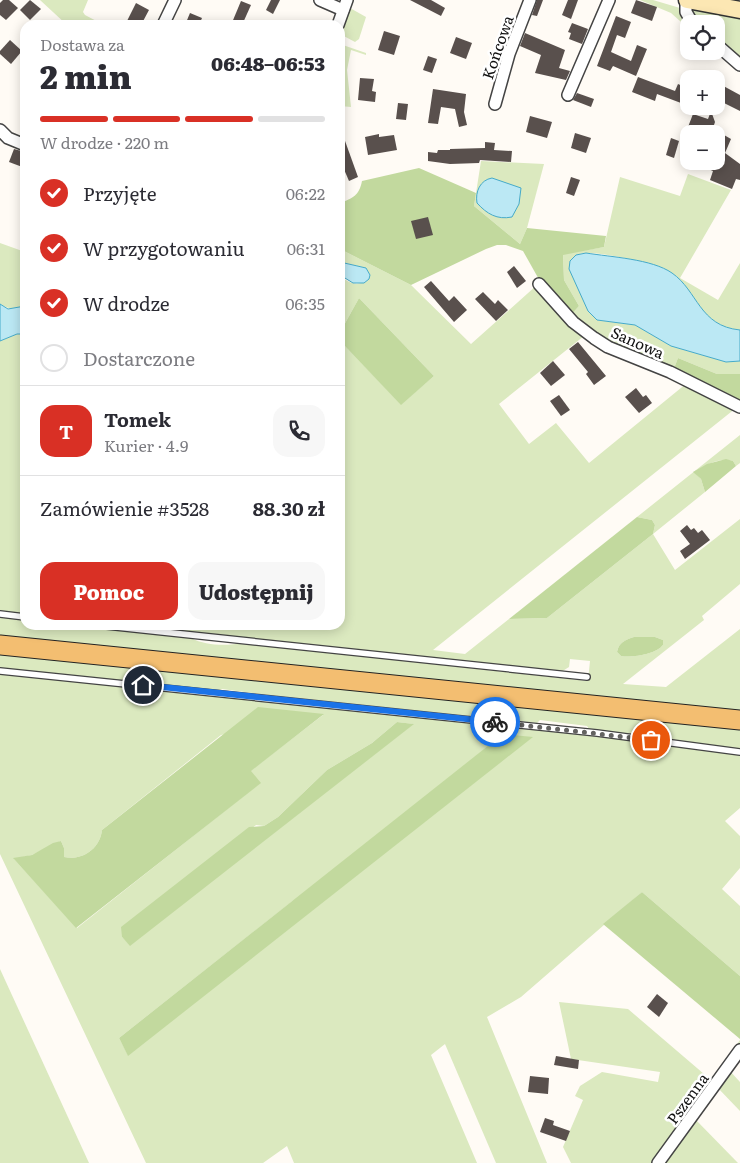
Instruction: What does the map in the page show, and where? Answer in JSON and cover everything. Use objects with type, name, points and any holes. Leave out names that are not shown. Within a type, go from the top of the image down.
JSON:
[{"type":"main road","points":[[0,645],[740,720]]},
{"type":"street","points":[[165,20],[174,0]]},
{"type":"street","points":[[320,0],[345,5],[340,20]]},
{"type":"street","name":"Końcowa","points":[[495,104],[508,54],[530,0]]},
{"type":"street","points":[[568,95],[609,0]]},
{"type":"street","points":[[688,15],[686,0],[740,10]]},
{"type":"street","points":[[725,52],[740,65]]},
{"type":"street","points":[[0,130],[8,138],[20,143]]},
{"type":"street","name":"Sanowa","points":[[539,284],[573,322],[608,347],[670,372],[740,407]]},
{"type":"street","name":"Pszenna","points":[[658,1163],[740,1050]]},
{"type":"lane","points":[[0,614],[20,616]]},
{"type":"lane","points":[[144,630],[587,677]]},
{"type":"lane","points":[[0,671],[589,732],[740,752]]},
{"type":"green space","points":[[40,0],[88,0],[83,12],[94,20],[62,20]]},
{"type":"green space","points":[[640,0],[653,0],[680,8],[684,15],[680,15],[680,21],[671,13]]},
{"type":"green space","points":[[350,8],[366,17],[359,39],[355,42],[345,37],[345,20],[343,20],[345,10]]},
{"type":"green space","points":[[692,10],[722,15],[692,15]]},
{"type":"green space","points":[[725,16],[740,18],[740,61],[725,47]]},
{"type":"green space","points":[[345,46],[366,53],[366,55],[351,50],[347,70],[351,107],[345,106]]},
{"type":"green space","points":[[481,161],[544,164],[527,228],[520,244],[474,206]]},
{"type":"green space","points":[[419,168],[476,193],[474,206],[520,244],[527,228],[606,236],[604,247],[563,255],[564,280],[579,306],[570,316],[541,283],[523,251],[506,245],[497,245],[486,249],[411,285],[345,252],[345,201],[355,196],[362,181]]},
{"type":"green space","points":[[688,174],[731,190],[680,278],[718,300],[740,263],[740,330],[715,322],[700,307],[681,280],[665,270],[630,259],[594,253],[581,254],[570,261],[597,320],[635,325],[671,346],[726,362],[740,361],[740,374],[717,374],[678,358],[673,371],[612,345],[570,316],[579,306],[564,280],[563,254],[604,247],[620,177],[680,196]]},
{"type":"green space","points":[[0,243],[20,250],[20,308],[12,309],[0,304]]},
{"type":"green space","points":[[345,252],[411,285],[471,344],[537,285],[559,313],[597,343],[596,346],[584,336],[499,404],[529,444],[556,423],[589,463],[687,383],[736,408],[433,650],[465,654],[509,619],[547,618],[653,534],[675,570],[740,519],[740,584],[702,616],[704,620],[623,684],[666,687],[740,629],[740,711],[0,635],[0,617],[20,619],[20,630],[116,630],[191,638],[203,643],[217,645],[243,643],[588,681],[590,661],[570,659],[569,667],[561,672],[169,630],[345,630],[345,346],[401,404],[434,376],[359,298],[345,323],[345,280],[358,284],[369,279],[370,275],[366,268],[345,263]],"holes":[[[634,637],[655,637],[663,640],[663,645],[655,651],[644,655],[632,656],[621,656],[617,652],[619,646],[625,640]]]},
{"type":"green space","points":[[359,298],[434,376],[401,405],[345,346],[345,323]]},
{"type":"green space","points":[[20,334],[20,614],[0,612],[0,341]]},
{"type":"green space","points":[[678,358],[717,374],[740,374],[740,404],[673,371]]},
{"type":"green space","points":[[634,360],[683,381],[632,362]]},
{"type":"green space","points":[[740,435],[740,463],[736,466],[733,461],[723,460],[708,464],[694,472],[701,479],[705,492],[653,534],[655,525],[652,520],[637,517]]},
{"type":"green space","points":[[726,459],[733,461],[736,466],[705,492],[701,479],[693,472],[707,464]]},
{"type":"green space","points":[[637,517],[652,520],[655,525],[653,534],[547,618],[509,619]]},
{"type":"green space","points":[[634,637],[655,637],[663,640],[663,645],[655,651],[644,655],[621,656],[617,652],[619,646],[625,640]]},
{"type":"green space","points":[[0,653],[740,729],[740,749],[589,729],[587,726],[540,720],[537,723],[222,689],[218,691],[0,668]]},
{"type":"green space","points":[[0,674],[605,737],[740,755],[740,808],[725,821],[740,836],[740,868],[722,889],[740,906],[740,976],[642,892],[521,997],[487,1017],[547,1163],[496,1163],[445,1044],[431,1055],[477,1163],[294,1163],[287,1146],[263,1163],[146,1163],[0,854]],"holes":[[[323,715],[250,771],[260,783],[77,928],[14,859],[32,855],[61,841],[64,848],[64,857],[71,858],[83,855],[98,843],[102,830],[221,735]],[[397,722],[413,724],[130,945],[122,937],[256,825],[264,826],[278,817],[327,770],[372,743]],[[295,899],[128,1055],[119,1038]]]},
{"type":"green space","points":[[258,707],[324,714],[251,771],[261,783],[76,928],[13,858],[32,855],[53,843],[61,841],[64,848],[64,857],[77,857],[89,852],[98,843],[102,830]]},
{"type":"green space","points":[[397,722],[414,724],[130,946],[122,937],[121,927],[249,827],[264,826],[278,817],[327,770],[372,743]]},
{"type":"green space","points":[[503,734],[533,737],[128,1056],[119,1038]]},
{"type":"green space","points":[[642,892],[740,976],[740,1039],[603,924]]},
{"type":"green space","points":[[0,969],[89,1163],[0,1163]]},
{"type":"green space","points":[[559,1002],[628,1009],[711,1080],[740,1040],[740,1044],[654,1163],[571,1163],[563,1147],[583,1100],[575,1096],[580,1086],[602,1072],[658,1082],[660,1072],[571,1059]]},
{"type":"green space","points":[[729,1070],[740,1082],[740,1111],[716,1086]]},
{"type":"green space","points":[[694,1118],[738,1163],[662,1163]]},
{"type":"water","points":[[492,178],[521,188],[519,204],[512,217],[497,217],[477,203],[479,187],[484,181]]},
{"type":"water","points":[[586,253],[643,262],[664,268],[672,273],[681,280],[707,315],[726,327],[740,330],[740,361],[726,362],[671,346],[635,325],[597,320],[588,311],[569,269],[570,261],[576,255]]},
{"type":"water","points":[[345,263],[366,268],[370,275],[369,279],[364,283],[353,283],[345,278]]},
{"type":"water","points":[[0,304],[8,309],[20,307],[20,334],[0,341]]},
{"type":"building","points":[[3,0],[9,0],[18,8],[6,20],[0,15],[0,3]]},
{"type":"building","points":[[30,0],[41,9],[30,20],[20,10]]},
{"type":"building","points":[[271,0],[280,0],[273,14],[266,10]]},
{"type":"building","points":[[410,0],[431,0],[445,8],[441,16]]},
{"type":"building","points":[[537,0],[543,0],[537,16],[532,15]]},
{"type":"building","points":[[568,0],[578,0],[571,19],[562,15]]},
{"type":"building","points":[[636,0],[657,7],[652,21],[631,13]]},
{"type":"building","points":[[241,1],[251,5],[244,20],[233,20]]},
{"type":"building","points":[[136,3],[149,10],[144,20],[128,20]]},
{"type":"building","points":[[190,13],[202,18],[201,20],[187,20]]},
{"type":"building","points":[[616,16],[631,22],[625,38],[617,35],[611,52],[631,61],[637,45],[647,49],[636,76],[613,66],[610,71],[597,66]]},
{"type":"building","points":[[572,23],[588,29],[582,44],[569,39],[571,33],[568,32]]},
{"type":"building","points":[[384,31],[400,36],[394,55],[378,50]]},
{"type":"building","points":[[525,33],[565,50],[559,68],[570,71],[566,80],[535,73],[541,55],[520,46]]},
{"type":"building","points":[[456,37],[472,43],[466,59],[450,53]]},
{"type":"building","points":[[10,40],[20,49],[20,53],[11,64],[0,54],[0,51]]},
{"type":"building","points":[[428,56],[437,59],[432,73],[423,70]]},
{"type":"building","points":[[638,77],[675,91],[678,84],[680,85],[680,103],[657,94],[655,101],[632,92]]},
{"type":"building","points":[[360,78],[374,79],[372,91],[376,92],[375,102],[358,100]]},
{"type":"building","points":[[725,87],[740,95],[740,111],[725,104]]},
{"type":"building","points":[[433,89],[466,94],[464,112],[467,125],[459,127],[455,109],[441,107],[438,124],[428,123]]},
{"type":"building","points":[[577,93],[594,99],[591,107],[573,100]]},
{"type":"building","points":[[398,103],[408,104],[406,120],[396,119]]},
{"type":"building","points":[[693,115],[708,119],[710,115],[712,115],[714,125],[689,125]]},
{"type":"building","points":[[530,116],[552,122],[547,138],[526,132]]},
{"type":"building","points":[[575,133],[591,138],[586,153],[571,148]]},
{"type":"building","points":[[379,134],[379,137],[394,135],[397,150],[368,155],[365,137]]},
{"type":"building","points":[[725,136],[731,139],[725,153]]},
{"type":"building","points":[[671,138],[679,141],[674,158],[666,155]]},
{"type":"building","points":[[345,141],[358,177],[349,181],[345,172]]},
{"type":"building","points":[[485,142],[495,143],[494,150],[512,151],[511,162],[480,160],[479,163],[450,164],[428,161],[428,152],[437,153],[438,150],[485,148]]},
{"type":"building","points":[[14,149],[20,151],[20,166],[9,162]]},
{"type":"building","points":[[725,153],[740,164],[740,180],[736,179],[732,189],[710,180],[713,171],[711,170],[725,170]]},
{"type":"building","points":[[571,177],[580,180],[574,196],[566,193]]},
{"type":"building","points":[[428,217],[433,235],[416,239],[411,221]]},
{"type":"building","points":[[514,266],[526,281],[517,288],[507,272]]},
{"type":"building","points":[[431,281],[449,301],[454,296],[467,310],[454,322],[424,287]]},
{"type":"building","points":[[483,292],[495,304],[498,300],[508,310],[496,321],[475,299]]},
{"type":"building","points":[[578,342],[606,376],[594,385],[586,374],[588,372],[569,349]]},
{"type":"building","points":[[553,361],[565,375],[551,386],[540,373]]},
{"type":"building","points":[[636,388],[643,397],[646,395],[652,403],[639,413],[625,397]]},
{"type":"building","points":[[559,395],[570,410],[561,416],[550,401]]},
{"type":"building","points":[[687,525],[691,530],[694,528],[698,533],[702,530],[710,540],[685,559],[680,551],[690,544],[680,531]]},
{"type":"building","points":[[657,994],[668,1003],[659,1017],[647,1007]]},
{"type":"building","points":[[556,1056],[579,1060],[578,1069],[554,1065]]},
{"type":"building","points":[[530,1076],[549,1078],[548,1094],[528,1092]]},
{"type":"building","points":[[545,1118],[554,1121],[553,1125],[570,1131],[566,1141],[540,1132]]},
{"type":"way so far","points":[[495,722],[651,740]]},
{"type":"route","points":[[143,685],[495,722]]}]
